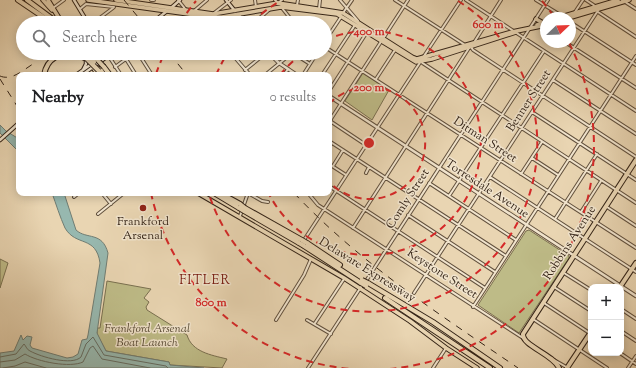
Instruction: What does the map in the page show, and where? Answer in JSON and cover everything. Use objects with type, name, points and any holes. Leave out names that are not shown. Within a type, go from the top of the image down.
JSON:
[{"type":"highway","points":[[18,0],[47,16]]},
{"type":"highway","points":[[27,0],[45,16]]},
{"type":"highway","points":[[45,72],[46,67],[51,60]]},
{"type":"highway","points":[[87,60],[100,71]]},
{"type":"highway","points":[[90,60],[100,71]]},
{"type":"highway","points":[[94,60],[100,71]]},
{"type":"highway","name":"Robbins Avenue","points":[[523,338],[532,319],[636,158]]},
{"type":"highway","name":"Delaware Expressway","points":[[220,196],[301,242],[362,281],[433,322],[500,368]]},
{"type":"highway","name":"Delaware Expressway","points":[[224,196],[239,206]]},
{"type":"highway","points":[[623,284],[634,270],[636,263]]},
{"type":"highway","name":"Delaware Expressway","points":[[367,284],[490,368]]},
{"type":"highway","name":"Keystone Street","points":[[523,338],[526,342],[552,358]]},
{"type":"highway","points":[[568,368],[588,338]]},
{"type":"highway","points":[[552,358],[559,368]]},
{"type":"main road","points":[[43,0],[58,16]]},
{"type":"main road","points":[[48,0],[58,16]]},
{"type":"main road","points":[[116,0],[168,10]]},
{"type":"main road","points":[[576,12],[598,8],[618,0]]},
{"type":"main road","points":[[576,15],[629,0]]},
{"type":"main road","points":[[87,2],[214,16]]},
{"type":"main road","points":[[199,14],[237,13],[272,6],[276,2]]},
{"type":"main road","points":[[276,2],[342,14],[360,23],[412,61],[422,60],[469,47],[516,32]]},
{"type":"main road","points":[[276,2],[281,7]]},
{"type":"main road","points":[[226,16],[256,7],[272,6],[342,14],[355,25],[367,32],[414,58],[422,60]]},
{"type":"main road","points":[[536,19],[540,22]]},
{"type":"main road","points":[[469,47],[475,43],[540,25]]},
{"type":"main road","points":[[89,60],[92,66],[100,71]]},
{"type":"main road","points":[[203,196],[361,288],[410,320],[446,348],[477,368]]},
{"type":"street","points":[[53,8],[64,0]]},
{"type":"street","points":[[74,0],[84,16]]},
{"type":"street","points":[[161,16],[179,0],[190,13],[207,0]]},
{"type":"street","points":[[255,0],[256,7]]},
{"type":"street","points":[[276,2],[282,0]]},
{"type":"street","points":[[297,6],[298,0]]},
{"type":"street","points":[[319,9],[320,0]]},
{"type":"street","points":[[340,0],[360,23]]},
{"type":"street","points":[[332,30],[352,0]]},
{"type":"street","points":[[395,0],[469,47],[636,158]]},
{"type":"street","points":[[332,117],[408,0]]},
{"type":"street","points":[[298,250],[461,0]]},
{"type":"street","points":[[466,0],[636,111]]},
{"type":"street","points":[[475,43],[501,0]]},
{"type":"street","points":[[536,0],[555,12]]},
{"type":"street","name":"Comly Street","points":[[308,368],[548,0]]},
{"type":"street","points":[[576,12],[584,0],[598,8],[636,37]]},
{"type":"street","name":"Benner Street","points":[[576,45],[598,8],[605,0]]},
{"type":"street","points":[[213,14],[228,1],[239,16]]},
{"type":"street","points":[[623,1],[636,9]]},
{"type":"street","points":[[80,9],[87,2],[114,7],[102,16]]},
{"type":"street","points":[[261,16],[272,6]]},
{"type":"street","points":[[281,7],[288,16]]},
{"type":"street","points":[[324,72],[355,25]]},
{"type":"street","points":[[576,26],[636,65]]},
{"type":"street","points":[[332,86],[367,32]]},
{"type":"street","points":[[353,228],[449,81],[469,47]]},
{"type":"street","points":[[574,48],[636,88]]},
{"type":"street","name":"Benner Street","points":[[414,293],[574,48]]},
{"type":"street","points":[[376,79],[395,50]]},
{"type":"street","name":"Ditman Street","points":[[332,51],[636,248]]},
{"type":"street","points":[[449,196],[544,51]]},
{"type":"street","points":[[473,307],[636,56]]},
{"type":"street","points":[[82,72],[86,65],[86,60]]},
{"type":"street","points":[[84,72],[100,60]]},
{"type":"street","points":[[111,60],[118,72]]},
{"type":"street","points":[[115,67],[125,60]]},
{"type":"street","points":[[127,60],[134,72]]},
{"type":"street","points":[[142,60],[150,72]]},
{"type":"street","points":[[238,60],[246,70],[258,60]]},
{"type":"street","points":[[275,60],[292,72]]},
{"type":"street","points":[[269,72],[284,60]]},
{"type":"street","points":[[303,60],[310,64]]},
{"type":"street","points":[[305,72],[313,60]]},
{"type":"street","points":[[422,60],[449,81],[636,203]]},
{"type":"street","points":[[553,80],[636,134]]},
{"type":"street","name":"Torresdale Avenue","points":[[332,98],[616,284]]},
{"type":"street","points":[[532,112],[636,180]]},
{"type":"street","points":[[332,123],[366,145]]},
{"type":"street","points":[[1,139],[16,126]]},
{"type":"street","points":[[521,174],[542,142]]},
{"type":"street","points":[[332,143],[506,256]]},
{"type":"street","points":[[343,150],[333,166],[346,175]]},
{"type":"street","points":[[554,219],[597,154]]},
{"type":"street","points":[[532,158],[558,175]]},
{"type":"street","points":[[366,173],[369,167]]},
{"type":"street","points":[[490,177],[634,270]]},
{"type":"street","points":[[581,212],[601,180]]},
{"type":"street","points":[[429,183],[516,240]]},
{"type":"street","points":[[332,188],[485,288]]},
{"type":"street","points":[[104,196],[111,204]]},
{"type":"street","points":[[98,214],[120,196]]},
{"type":"street","points":[[240,218],[247,196]]},
{"type":"street","points":[[253,196],[262,201],[268,202]]},
{"type":"street","name":"Keystone Street","points":[[310,196],[318,205],[425,276],[523,338]]},
{"type":"street","points":[[606,206],[636,226]]},
{"type":"street","points":[[408,215],[495,272]]},
{"type":"street","points":[[276,320],[304,275],[311,258]]},
{"type":"street","points":[[563,272],[588,288]]},
{"type":"street","points":[[315,323],[344,278]]},
{"type":"street","points":[[554,287],[588,309]]},
{"type":"street","name":"Torresdale Avenue","points":[[624,289],[636,296]]},
{"type":"street","points":[[543,303],[588,331]]},
{"type":"street","points":[[624,311],[636,319]]},
{"type":"street","points":[[532,319],[608,368]]},
{"type":"street","points":[[307,320],[315,323],[331,334]]},
{"type":"street","points":[[624,333],[636,341]]},
{"type":"street","points":[[433,368],[446,348]]},
{"type":"street","points":[[624,356],[636,364]]},
{"type":"street","points":[[628,368],[636,356]]},
{"type":"street","name":"Keystone Street","points":[[552,358],[568,368]]},
{"type":"green space","points":[[363,73],[389,90],[372,120],[345,101]]},
{"type":"green space","points":[[529,230],[569,256],[569,258],[519,333],[478,305],[526,231]]},
{"type":"green space","points":[[0,259],[8,263],[0,288]]},
{"type":"green space","name":"Frankford Arsenal Boat Launch","points":[[107,281],[151,289],[144,298],[149,302],[146,307],[147,310],[187,335],[189,341],[198,349],[203,352],[227,359],[222,368],[170,365],[169,362],[106,351],[97,334],[97,328],[100,328]]},
{"type":"water","points":[[0,125],[16,137],[16,149],[0,133]]},
{"type":"water","points":[[53,196],[65,196],[76,230],[80,233],[98,239],[105,246],[108,253],[97,333],[106,351],[169,362],[170,365],[204,368],[0,368],[0,353],[14,351],[21,335],[23,340],[27,336],[32,337],[30,345],[32,348],[67,358],[78,354],[82,340],[87,339],[100,263],[98,254],[94,248],[69,234]]},
{"type":"railway","points":[[124,0],[137,16]]},
{"type":"railway","points":[[175,60],[185,72]]},
{"type":"railway","points":[[21,72],[33,64]]},
{"type":"railway","points":[[0,76],[9,77],[16,74]]},
{"type":"railway","points":[[0,79],[16,104]]},
{"type":"railway","points":[[297,196],[346,243],[373,265],[430,308],[518,368]]},
{"type":"place","name":"Frankford Arsenal","points":[[143,208]]},
{"type":"district","name":"FITLER","points":[[205,281]]}]
